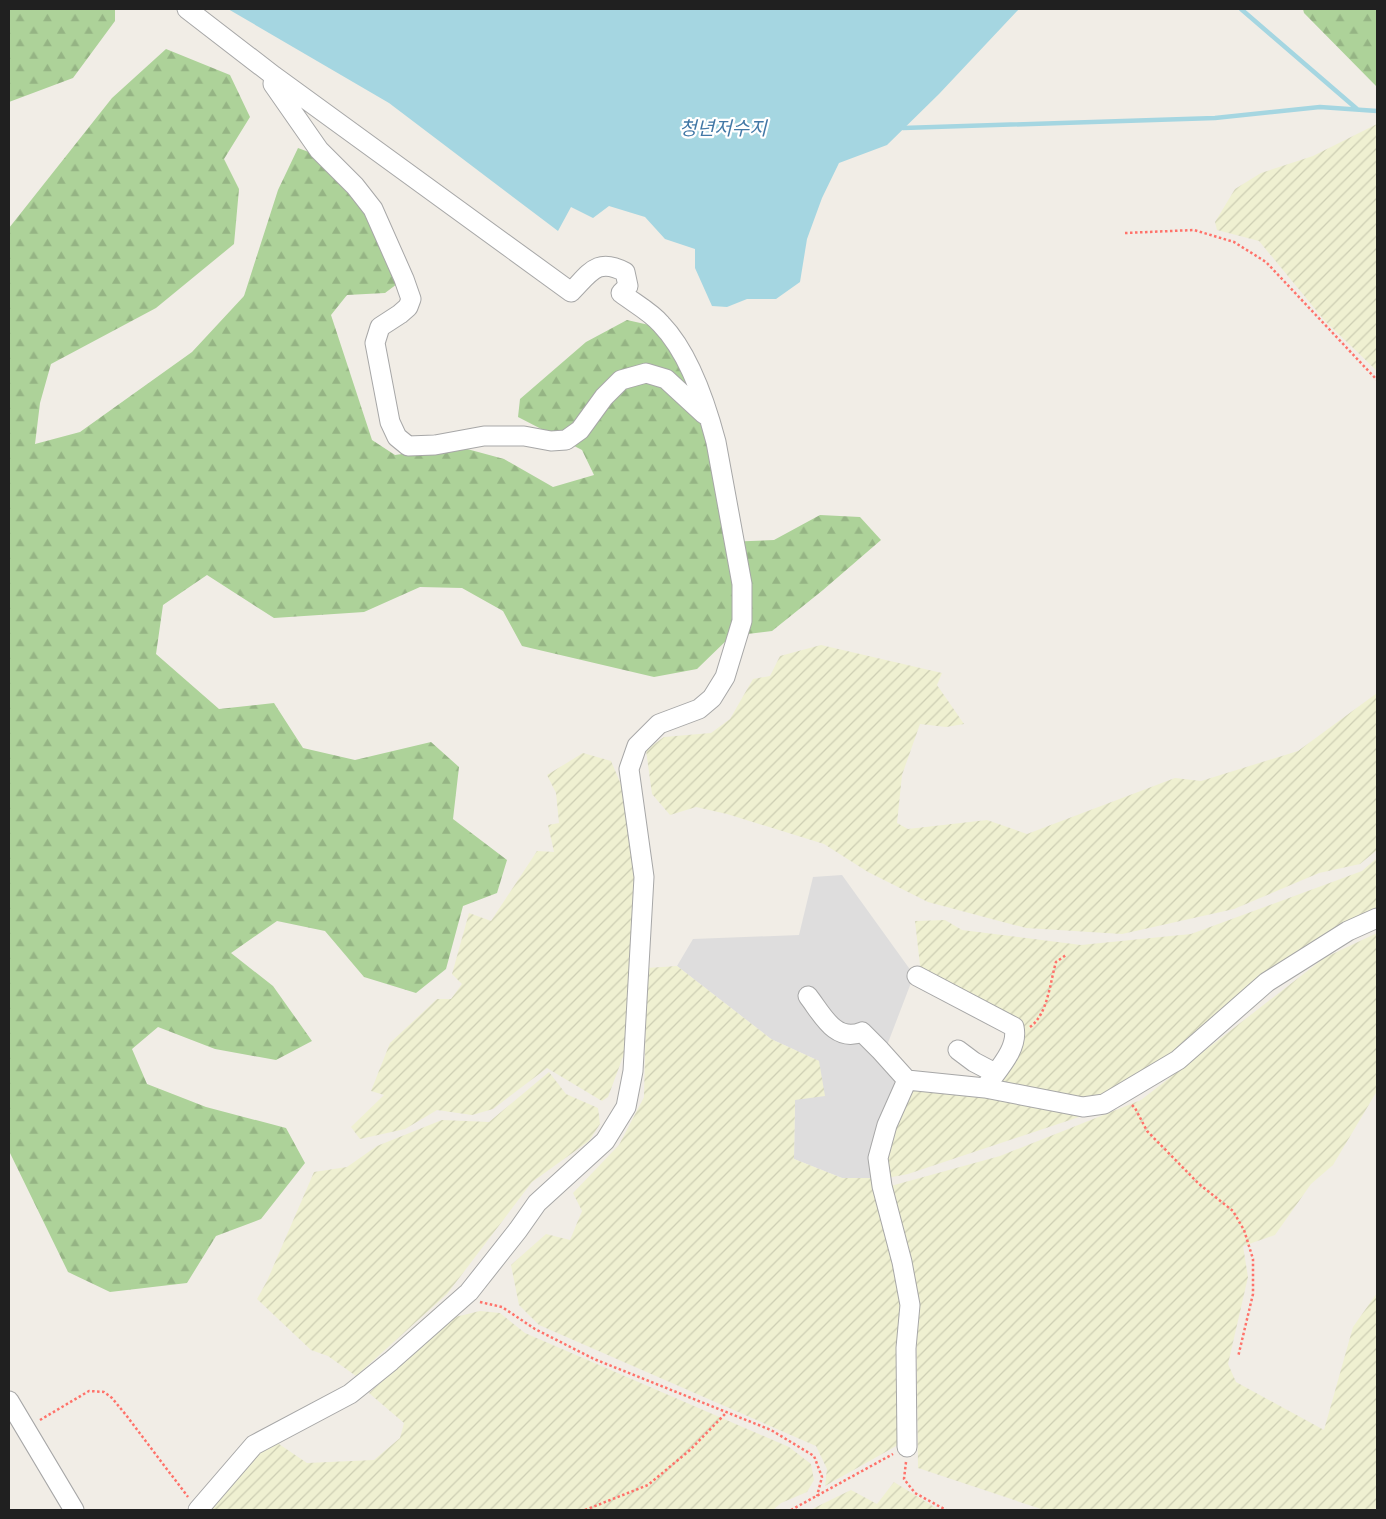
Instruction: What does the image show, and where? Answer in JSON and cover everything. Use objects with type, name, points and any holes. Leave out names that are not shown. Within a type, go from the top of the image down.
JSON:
[{"type":"street","points":[[187,9],[274,76],[571,292],[596,268],[612,265],[626,272],[628,286],[621,293],[660,323],[682,350],[710,420],[716,442],[742,584],[742,621],[725,677],[712,698],[698,710],[659,724],[637,746],[629,769],[644,877],[633,1071],[626,1107],[605,1141],[537,1202],[518,1230],[469,1292],[455,1305],[350,1394],[254,1445],[195,1506]]},
{"type":"street","points":[[274,76],[273,84],[319,150],[355,186],[373,208],[404,279],[410,299],[408,307],[380,327],[375,343],[390,422],[397,437],[408,446],[435,445],[484,436],[524,436],[552,441],[566,440],[580,430],[604,397],[621,380],[646,373],[666,379],[710,420]]},
{"type":"street","points":[[808,996],[830,1026],[842,1034],[853,1035],[862,1032],[907,1080],[990,1080],[1083,1107],[1104,1104],[1178,1060],[1267,982],[1348,931],[1377,918]]},
{"type":"street","points":[[917,976],[1014,1027],[1016,1037],[1009,1053],[990,1080]]},
{"type":"street","points":[[958,1050],[974,1062],[990,1080]]},
{"type":"street","points":[[907,1080],[886,1125],[878,1158],[882,1186],[902,1262],[910,1305],[906,1348],[907,1447]]},
{"type":"street","points":[[9,1400],[74,1510]]},
{"type":"path","points":[[1125,232],[1194,230],[1234,242],[1266,262],[1377,380]]},
{"type":"path","points":[[1016,1037],[1036,1023],[1044,1006],[1056,962],[1066,955]]},
{"type":"path","points":[[1119,1095],[1135,1108],[1147,1131],[1199,1184],[1233,1211],[1244,1230],[1253,1259],[1253,1294],[1238,1357]]},
{"type":"path","points":[[455,1305],[479,1302],[502,1307],[535,1328],[594,1359],[771,1430],[814,1456],[822,1477],[817,1496]]},
{"type":"path","points":[[26,1429],[89,1391],[104,1392],[112,1398],[126,1415],[195,1506]]},
{"type":"path","points":[[585,1510],[648,1485],[690,1450],[727,1412]]},
{"type":"path","points":[[791,1510],[907,1447]]},
{"type":"path","points":[[907,1447],[904,1480],[915,1493],[946,1510]]},
{"type":"shaded area","points":[[842,875],[914,975],[886,1048],[917,1075],[887,1178],[842,1178],[794,1159],[795,1100],[819,1061],[771,1039],[677,966],[693,939],[799,935],[813,877]]},
{"type":"green space","points":[[9,9],[115,9],[115,21],[73,78],[9,102]]},
{"type":"green space","points":[[1303,9],[1377,9],[1377,87],[1304,13]]},
{"type":"green space","points":[[166,49],[230,75],[250,117],[224,159],[239,189],[234,244],[156,308],[51,364],[40,403],[35,444],[80,432],[192,352],[244,296],[278,190],[298,148],[317,155],[367,215],[397,284],[385,293],[347,295],[331,315],[372,440],[395,455],[456,446],[504,459],[553,487],[594,475],[582,450],[518,417],[520,399],[586,342],[627,320],[658,327],[682,359],[708,430],[723,504],[724,542],[774,540],[820,515],[860,517],[881,540],[772,631],[731,636],[697,669],[654,677],[522,646],[503,611],[462,588],[420,587],[364,612],[274,618],[207,575],[163,605],[156,654],[219,709],[274,703],[303,748],[355,760],[431,742],[459,767],[453,819],[507,860],[497,893],[463,906],[446,969],[416,993],[364,977],[325,931],[277,921],[231,953],[273,986],[312,1041],[276,1060],[215,1049],[158,1027],[132,1049],[147,1084],[206,1107],[286,1128],[305,1163],[261,1219],[216,1236],[187,1283],[110,1292],[68,1272],[9,1151],[9,228],[112,98]]},
{"type":"green space","points":[[1377,124],[1377,371],[1325,321],[1259,241],[1217,230],[1215,222],[1235,189],[1261,173],[1313,156]]},
{"type":"green space","points":[[821,645],[942,673],[937,685],[964,724],[946,727],[920,724],[902,775],[897,823],[908,829],[987,820],[1027,834],[1175,778],[1201,781],[1298,751],[1377,693],[1377,850],[1360,864],[1319,873],[1234,909],[1122,934],[1026,928],[928,902],[868,872],[824,844],[727,814],[696,807],[670,815],[652,794],[646,750],[664,737],[711,733],[730,719],[753,679],[770,676],[780,656]]},
{"type":"green space","points":[[583,753],[611,761],[629,803],[638,891],[630,1038],[608,1097],[602,1101],[547,1068],[493,1109],[472,1115],[437,1110],[405,1129],[360,1139],[351,1127],[384,1095],[371,1091],[390,1043],[437,999],[451,999],[462,984],[452,974],[469,913],[491,921],[537,851],[554,852],[548,825],[559,823],[556,793],[547,775]]},
{"type":"green space","points":[[1377,858],[1377,913],[1177,1054],[1085,1115],[908,1174],[887,1178],[885,1155],[912,1087],[992,1095],[1025,1036],[1019,1023],[921,974],[915,921],[945,920],[962,930],[1081,945],[1191,934],[1362,871]]},
{"type":"green space","points":[[1377,933],[1377,1091],[1333,1165],[1311,1184],[1275,1235],[1243,1246],[1248,1277],[1228,1364],[1236,1382],[1324,1430],[1353,1327],[1377,1293],[1377,1510],[1044,1510],[918,1468],[916,1302],[887,1187],[1000,1156],[1141,1100],[1324,958]]},
{"type":"green space","points":[[677,966],[771,1039],[819,1061],[825,1096],[795,1100],[794,1159],[842,1178],[874,1178],[904,1301],[898,1445],[825,1486],[827,1469],[816,1446],[539,1325],[519,1305],[511,1265],[546,1234],[570,1240],[582,1211],[573,1193],[619,1145],[644,1097],[647,968]]},
{"type":"green space","points":[[549,1072],[566,1094],[598,1108],[600,1124],[589,1141],[532,1182],[447,1294],[356,1376],[328,1356],[311,1350],[257,1299],[267,1281],[314,1172],[347,1167],[377,1146],[442,1120],[489,1122]]},
{"type":"green space","points":[[480,1311],[500,1313],[525,1333],[789,1447],[811,1464],[814,1480],[807,1492],[781,1503],[773,1510],[211,1510],[257,1455],[276,1442],[307,1463],[374,1460],[400,1438],[404,1423],[369,1393],[455,1317]]},
{"type":"green space","points":[[894,1482],[939,1510],[810,1510],[851,1490],[877,1504]]},
{"type":"water","name":"청년저수지","points":[[228,9],[1019,9],[939,94],[887,145],[839,163],[822,198],[807,239],[800,282],[776,299],[747,299],[727,307],[712,306],[695,268],[695,249],[665,239],[645,217],[609,206],[593,218],[571,207],[558,231],[389,103]]},
{"type":"waterway","points":[[1241,9],[1357,109]]},
{"type":"waterway","points":[[903,128],[1215,118],[1320,107],[1377,111]]}]
